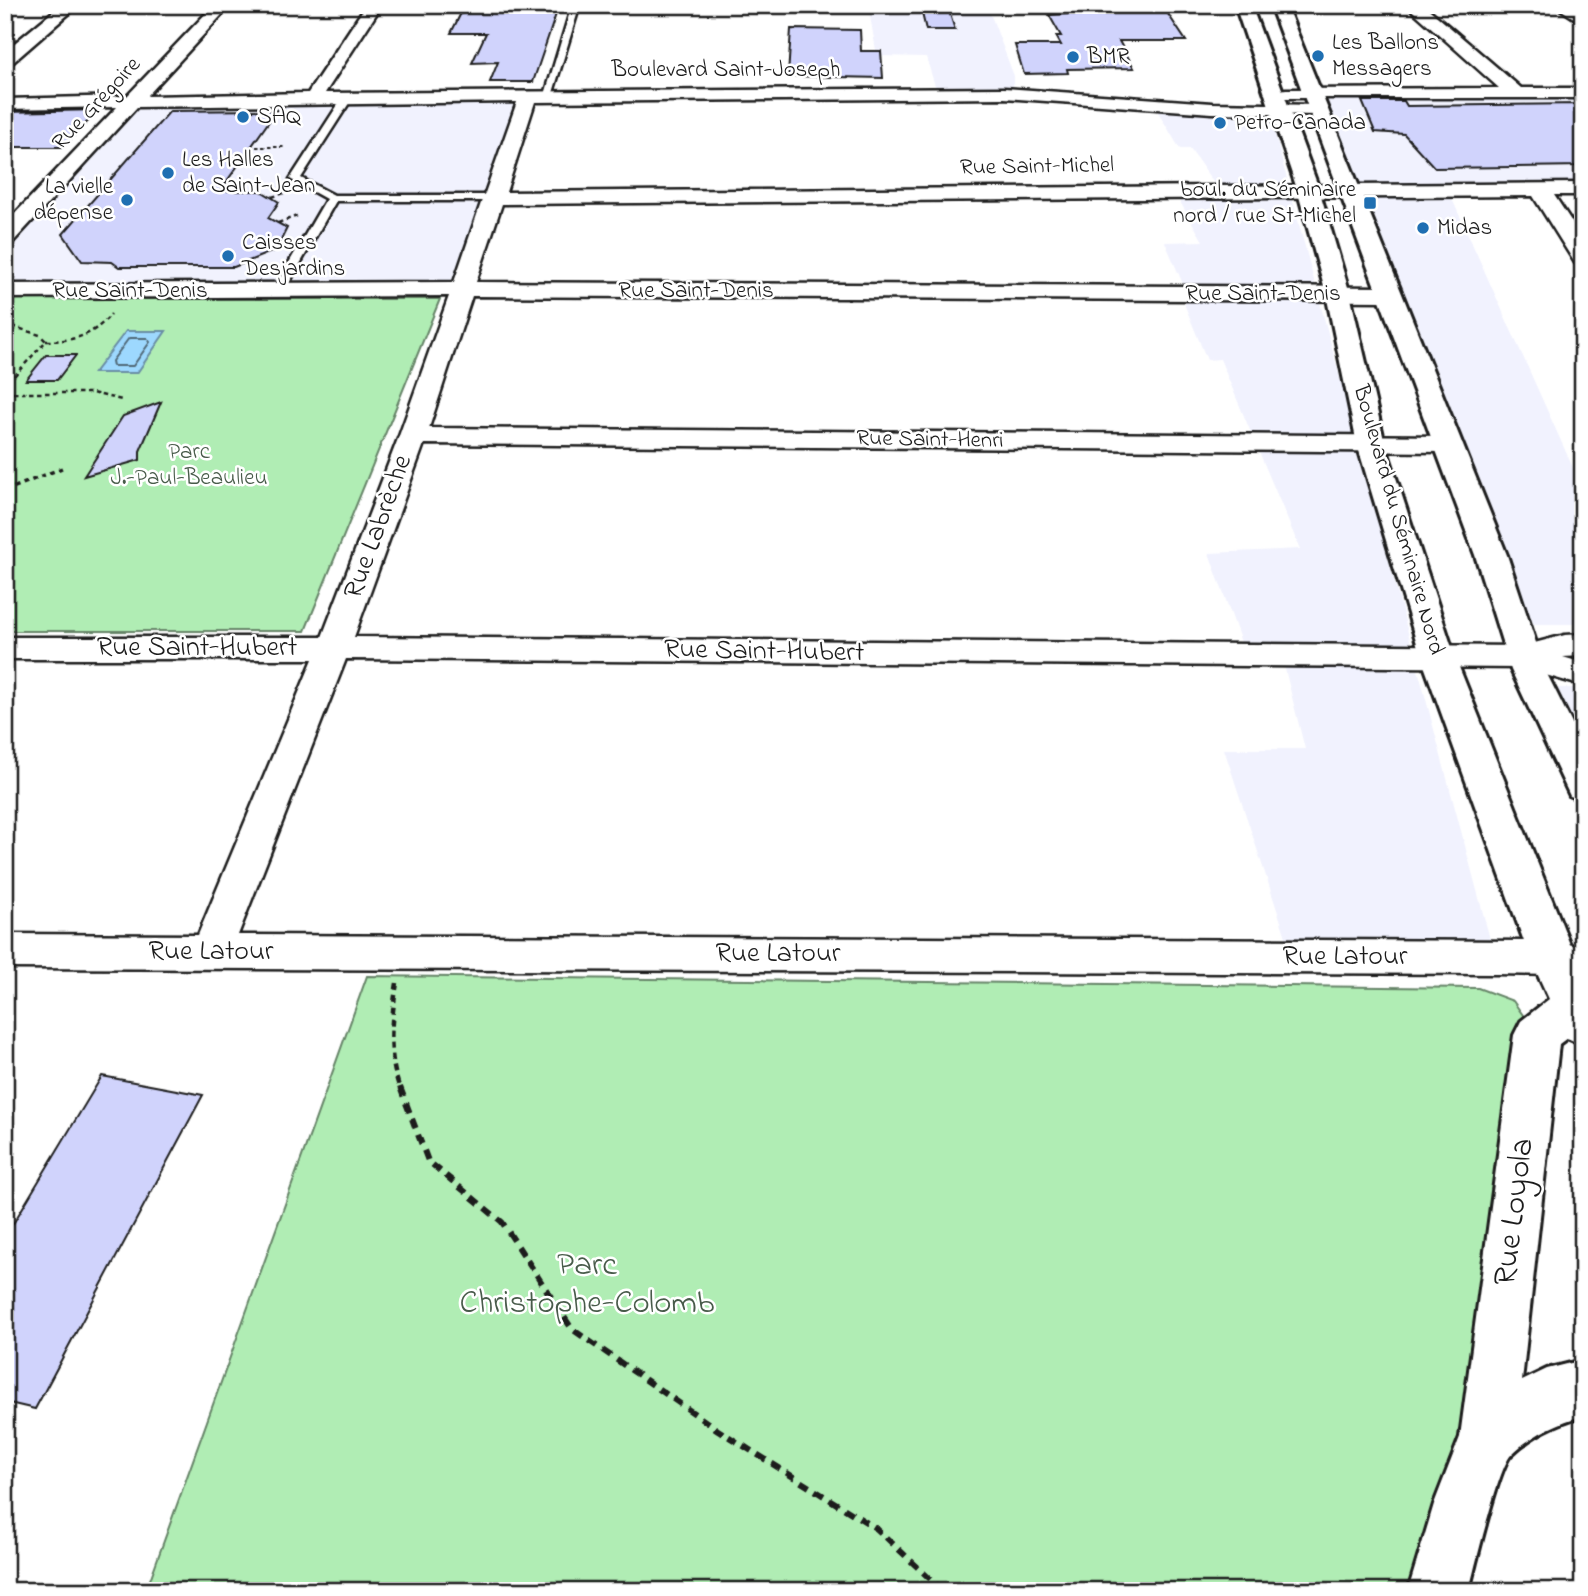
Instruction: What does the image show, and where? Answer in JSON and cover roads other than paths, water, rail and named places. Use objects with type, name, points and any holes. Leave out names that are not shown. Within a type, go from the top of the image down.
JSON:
[{"type":"main road","name":"Boulevard du Séminaire Nord","points":[[1243,5],[1308,189],[1338,294],[1371,444],[1438,657],[1575,980]]},
{"type":"main road","points":[[1278,5],[1491,555],[1523,657],[1583,786]]},
{"type":"main road","name":"Rue Loyola","points":[[1437,1591],[1463,1504],[1488,1437],[1537,1035],[1575,980]]},
{"type":"main road","points":[[1488,1437],[1547,1397],[1583,1388]]},
{"type":"street","points":[[5,60],[71,5]]},
{"type":"street","name":"Rue Grégoire","points":[[5,237],[223,5]]},
{"type":"street","points":[[313,98],[374,5]]},
{"type":"street","points":[[1414,5],[1517,94]]},
{"type":"street","points":[[1562,5],[1583,19]]},
{"type":"street","name":"Boulevard Saint-Joseph","points":[[5,104],[109,104],[134,100],[348,97],[1004,93],[1212,108],[1277,101],[1583,93]]},
{"type":"street","name":"Boulevard Saint-Joseph","points":[[5,97],[117,96],[134,100]]},
{"type":"street","name":"Rue Labrèche","points":[[211,952],[334,648],[413,436],[491,198],[538,96]]},
{"type":"street","name":"Rue Saint-Michel","points":[[491,198],[1308,189],[1574,189]]},
{"type":"street","points":[[1539,189],[1566,227],[1583,258]]},
{"type":"street","points":[[1574,189],[1583,211]]},
{"type":"street","name":"Rue Saint-Denis","points":[[5,291],[278,292],[461,289],[1388,294]]},
{"type":"street","name":"Rue Saint-Henri","points":[[413,436],[1447,444]]},
{"type":"street","name":"Rue Saint-Hubert","points":[[5,648],[1523,657],[1565,646],[1583,645]]},
{"type":"street","name":"Rue Saint-Hubert","points":[[1523,657],[1583,675]]},
{"type":"street","name":"Rue Latour","points":[[5,951],[402,953],[1575,980]]},
{"type":"lane","points":[[538,96],[576,5]]},
{"type":"lane","points":[[348,97],[295,179],[332,198],[491,198]]},
{"type":"lane","points":[[278,292],[332,198]]},
{"type":"water","points":[[126,331],[166,331],[137,373],[94,373]]},
{"type":"place","name":"Les Ballons Messagers","points":[[1318,56]]},
{"type":"place","name":"BMR","points":[[1073,57]]},
{"type":"place","name":"SAQ","points":[[243,117]]},
{"type":"place","name":"Petro-Canada","points":[[1220,123]]},
{"type":"place","name":"Les Halles de Saint-Jean","points":[[168,173]]},
{"type":"place","name":"La vielle dépense","points":[[127,200]]},
{"type":"place","name":"boul. du Séminaire nord / rue St-Michel","points":[[1370,203]]},
{"type":"place","name":"Midas","points":[[1423,228]]},
{"type":"place","name":"Caisses Desjardins","points":[[228,256]]},
{"type":"park label","name":"Parc J.-Paul-Beaulieu","points":[[189,465]]},
{"type":"park label","name":"Parc Christophe-Colomb","points":[[587,1285]]}]
